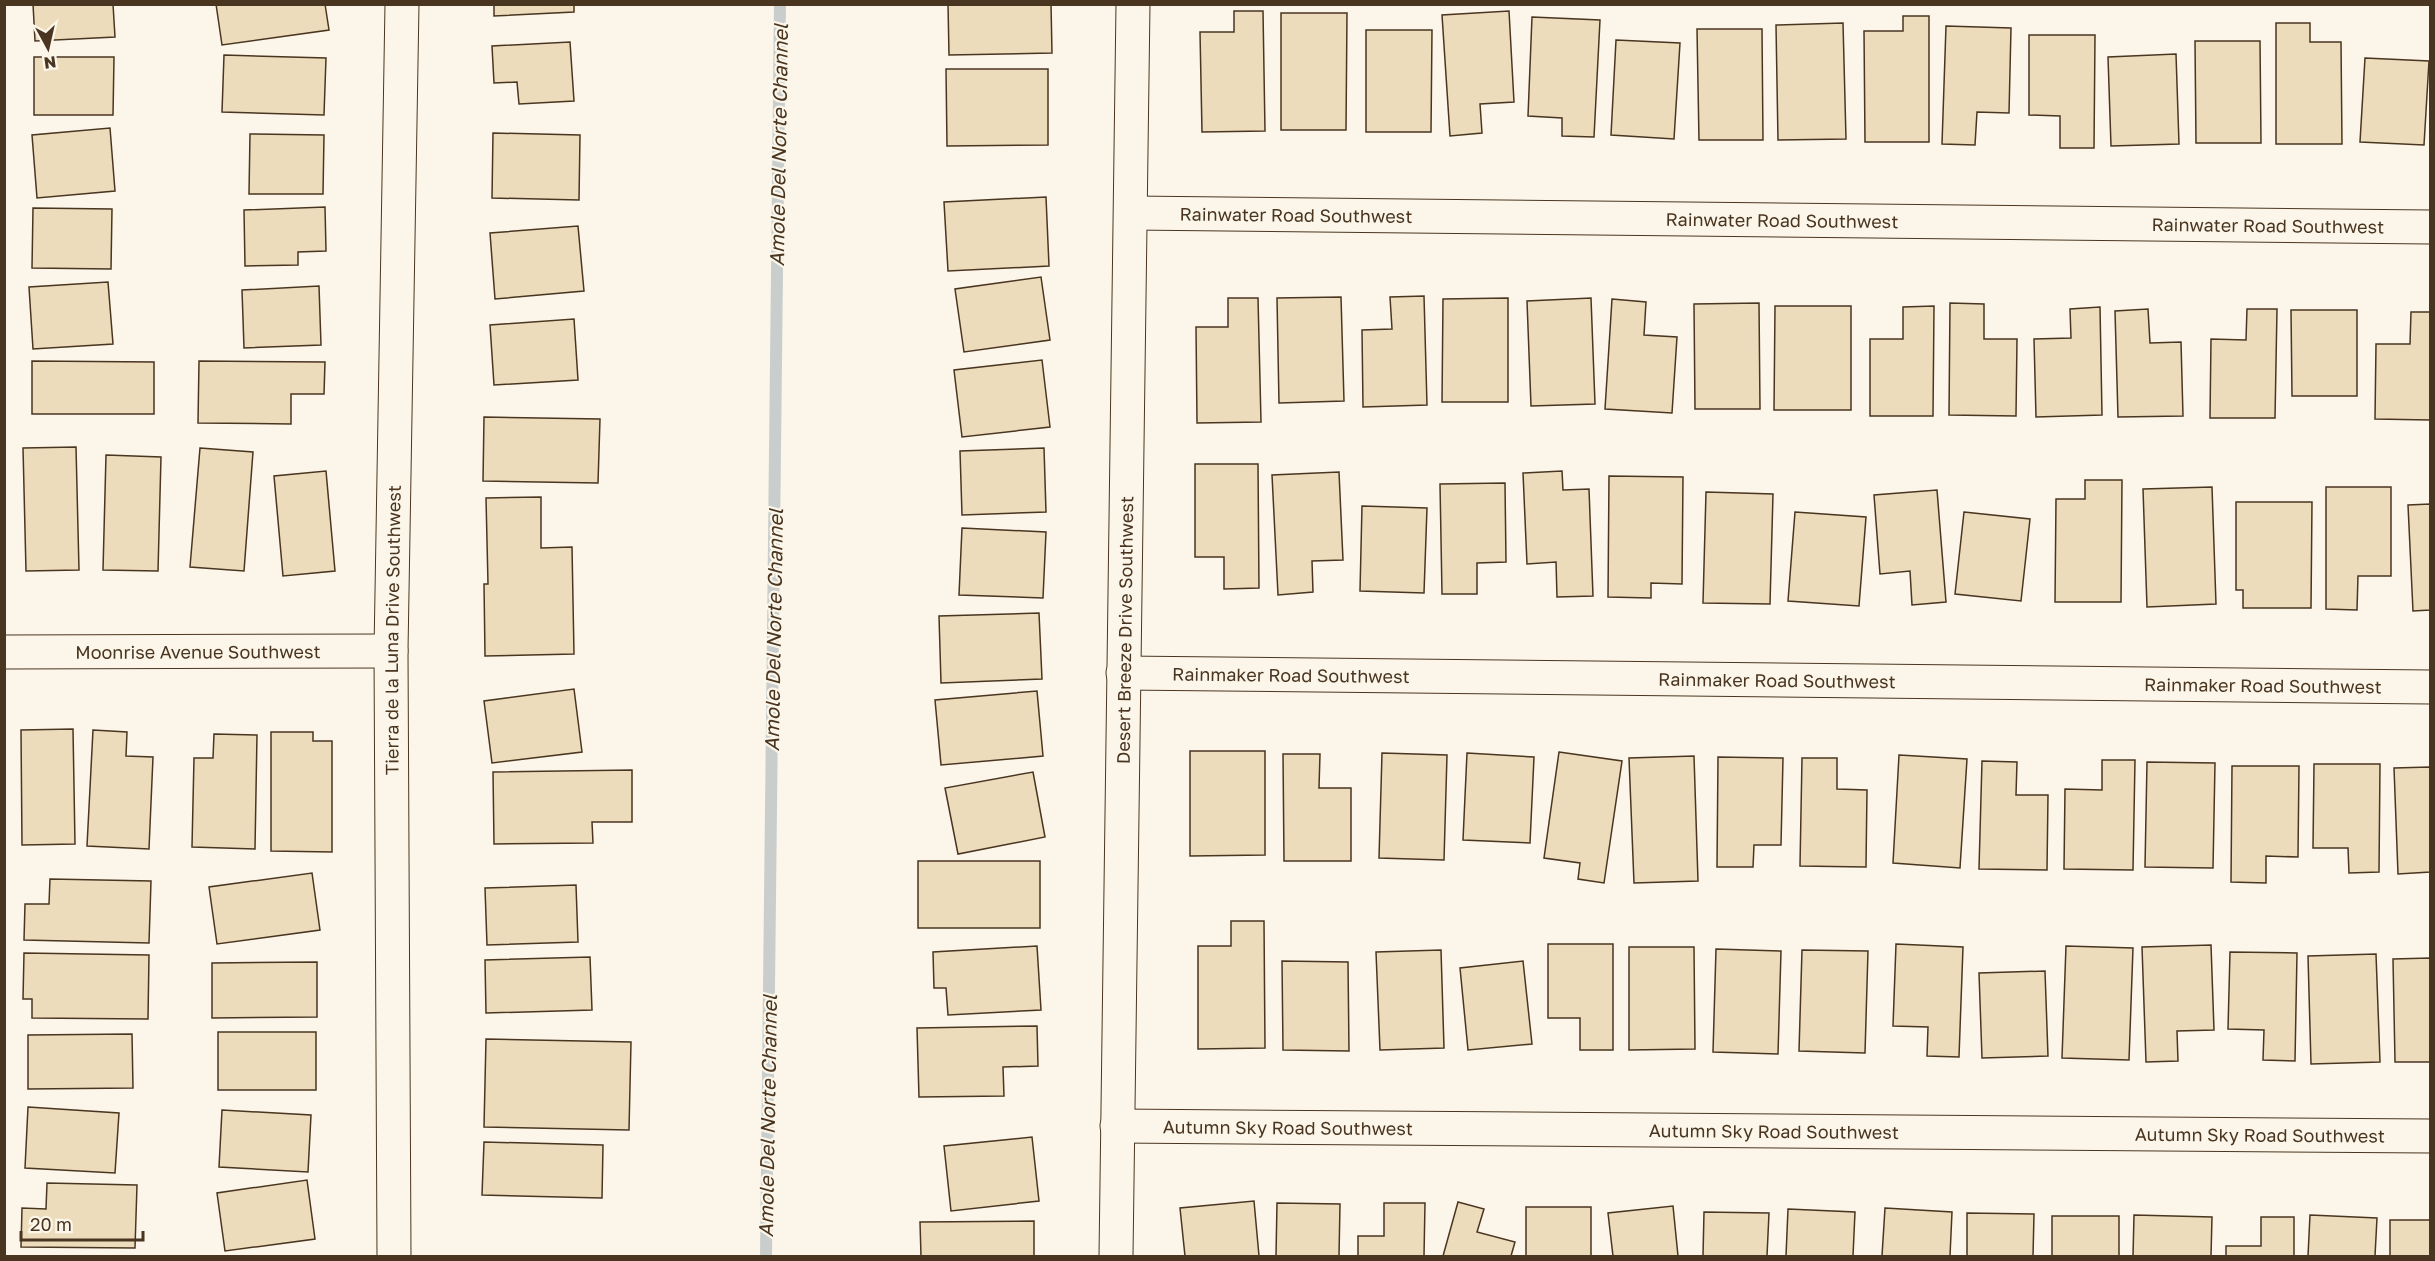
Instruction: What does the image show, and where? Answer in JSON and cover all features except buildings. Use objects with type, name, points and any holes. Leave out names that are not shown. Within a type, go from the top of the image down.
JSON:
[{"type":"street","name":"Tierra de la Luna Drive Southwest","points":[[394,1257],[391,651],[402,4]]},
{"type":"street","name":"Desert Breeze Drive Southwest","points":[[1116,1257],[1123,673],[1132,213],[1133,4]]},
{"type":"street","name":"Rainwater Road Southwest","points":[[1132,213],[2430,227]]},
{"type":"street","name":"Moonrise Avenue Southwest","points":[[4,652],[391,651]]},
{"type":"street","name":"Rainmaker Road Southwest","points":[[1123,673],[2430,687]]},
{"type":"street","name":"Autumn Sky Road Southwest","points":[[1117,1126],[2430,1136]]},
{"type":"waterway","name":"Amole Del Norte Channel","points":[[766,1256],[780,4]]}]
